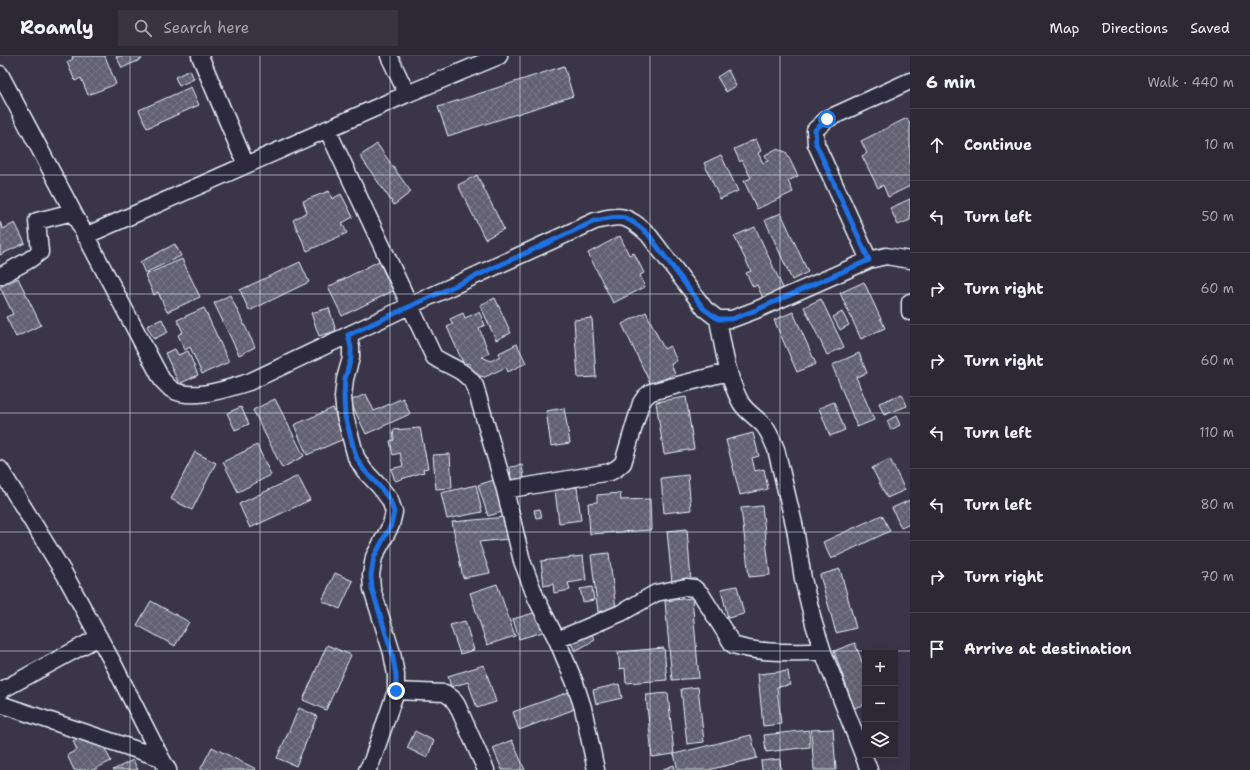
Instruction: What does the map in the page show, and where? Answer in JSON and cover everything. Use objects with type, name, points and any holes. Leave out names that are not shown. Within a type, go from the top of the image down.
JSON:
[{"type":"street","points":[[200,56],[246,165]]},
{"type":"street","points":[[389,56],[407,94]]},
{"type":"street","points":[[85,236],[407,94],[500,56]]},
{"type":"street","points":[[0,74],[162,380],[172,389],[183,393],[204,394],[224,390],[249,382],[409,306],[595,221],[614,216],[627,218],[637,224],[648,234],[704,309],[718,319],[732,319],[756,310],[869,260],[886,256],[910,260]]},
{"type":"street","points":[[869,260],[816,144],[815,130],[827,119],[910,81]]},
{"type":"street","points":[[327,129],[434,357],[466,374],[475,386],[522,560],[536,598],[557,640],[575,684],[583,708],[596,770]]},
{"type":"street","points":[[0,276],[29,260],[40,252],[37,221],[73,212]]},
{"type":"street","points":[[910,302],[910,312]]},
{"type":"street","points":[[718,319],[728,372],[741,402],[746,409],[765,427],[772,438],[776,449],[795,528],[803,579],[822,652],[869,770]]},
{"type":"street","points":[[348,335],[351,347],[351,358],[345,379],[344,397],[347,423],[356,457],[364,470],[390,500],[394,512],[391,525],[374,557],[371,575],[372,589],[392,653],[396,675],[396,691],[372,761],[367,770]]},
{"type":"street","points":[[504,490],[610,472],[616,469],[623,463],[641,403],[645,397],[651,392],[728,372]]},
{"type":"street","points":[[0,469],[65,575],[165,764]]},
{"type":"street","points":[[557,640],[621,612],[656,593],[686,587],[694,588],[701,594],[733,645],[741,648],[772,652],[822,652]]},
{"type":"street","points":[[0,691],[99,637]]},
{"type":"street","points":[[396,691],[444,693],[452,698],[458,705],[486,770]]},
{"type":"street","points":[[0,704],[165,764]]},
{"type":"building","points":[[72,56],[105,56],[116,84],[88,95],[81,78],[75,81],[67,62],[73,59]]},
{"type":"building","points":[[116,56],[140,56],[142,59],[122,68]]},
{"type":"building","points":[[564,66],[573,96],[448,136],[438,107]]},
{"type":"building","points":[[190,70],[194,79],[179,86],[175,77]]},
{"type":"building","points":[[728,70],[736,86],[726,92],[717,77]]},
{"type":"building","points":[[191,87],[199,105],[147,128],[139,110]]},
{"type":"building","points":[[907,118],[910,124],[910,186],[888,197],[883,185],[878,188],[862,156],[867,153],[861,141]]},
{"type":"building","points":[[756,139],[761,151],[758,153],[763,163],[768,161],[765,155],[776,149],[786,152],[798,176],[788,181],[793,192],[757,209],[744,181],[751,178],[742,160],[740,162],[734,149]]},
{"type":"building","points":[[377,144],[411,192],[394,205],[360,156]]},
{"type":"building","points":[[721,155],[738,191],[720,199],[704,163]]},
{"type":"building","points":[[477,175],[504,229],[485,239],[458,185]]},
{"type":"building","points":[[329,191],[332,199],[341,194],[353,217],[342,223],[347,233],[307,251],[293,220],[307,212],[303,201]]},
{"type":"building","points":[[910,199],[910,220],[898,225],[890,208]]},
{"type":"building","points":[[781,213],[808,272],[792,280],[765,220]]},
{"type":"building","points":[[0,222],[3,229],[15,223],[25,243],[0,255]]},
{"type":"building","points":[[755,227],[783,288],[763,298],[757,285],[753,287],[746,273],[751,271],[734,236]]},
{"type":"building","points":[[620,236],[629,255],[634,253],[644,273],[640,275],[645,287],[613,303],[588,253]]},
{"type":"building","points":[[175,244],[181,256],[145,273],[140,262]]},
{"type":"building","points":[[182,259],[200,297],[167,312],[158,292],[154,295],[145,275]]},
{"type":"building","points":[[379,261],[393,291],[342,316],[328,287]]},
{"type":"building","points":[[300,262],[309,282],[249,311],[240,290]]},
{"type":"building","points":[[18,278],[41,325],[16,337],[6,317],[13,314],[0,287]]},
{"type":"building","points":[[864,282],[885,328],[861,339],[840,293]]},
{"type":"building","points":[[230,295],[255,347],[239,355],[214,303]]},
{"type":"building","points":[[495,298],[511,333],[496,340],[480,305]]},
{"type":"building","points":[[821,299],[844,347],[827,355],[804,307]]},
{"type":"building","points":[[204,308],[229,362],[202,374],[190,347],[185,350],[178,335],[183,332],[177,320]]},
{"type":"building","points":[[329,308],[336,331],[319,336],[311,313]]},
{"type":"building","points":[[479,312],[485,325],[479,328],[489,353],[482,357],[491,361],[500,356],[499,353],[517,344],[526,363],[508,372],[506,367],[485,377],[474,375],[469,363],[464,365],[447,327],[453,324],[450,319],[463,313],[465,318]]},
{"type":"building","points":[[646,312],[664,349],[670,346],[677,361],[671,364],[675,374],[651,385],[622,324]]},
{"type":"building","points":[[793,312],[816,364],[797,372],[774,320]]},
{"type":"building","points":[[842,312],[849,325],[840,330],[833,317]]},
{"type":"building","points":[[592,318],[596,377],[578,378],[574,320]]},
{"type":"building","points":[[162,319],[168,332],[154,339],[147,326]]},
{"type":"building","points":[[175,349],[178,355],[188,351],[198,375],[179,384],[165,353]]},
{"type":"building","points":[[859,353],[867,373],[856,377],[874,420],[857,427],[832,365]]},
{"type":"building","points":[[366,394],[374,411],[403,398],[410,414],[366,434],[350,401]]},
{"type":"building","points":[[902,394],[907,406],[884,415],[879,403]]},
{"type":"building","points":[[686,397],[694,449],[664,454],[656,402]]},
{"type":"building","points":[[275,399],[304,456],[282,468],[253,410]]},
{"type":"building","points":[[834,402],[845,430],[830,436],[819,408]]},
{"type":"building","points":[[241,407],[249,424],[235,430],[227,413]]},
{"type":"building","points":[[333,408],[346,438],[307,455],[294,425]]},
{"type":"building","points":[[564,408],[570,443],[551,446],[546,411]]},
{"type":"building","points":[[896,416],[900,425],[891,430],[887,421]]},
{"type":"building","points":[[420,428],[428,468],[423,469],[424,472],[395,481],[391,469],[403,466],[400,453],[393,455],[390,441],[394,440],[393,430]]},
{"type":"building","points":[[753,433],[759,456],[752,458],[755,471],[764,469],[768,489],[740,495],[726,440]]},
{"type":"building","points":[[257,445],[271,475],[238,492],[223,462]]},
{"type":"building","points":[[195,452],[216,463],[192,510],[171,499]]},
{"type":"building","points":[[450,454],[452,488],[436,489],[433,455]]},
{"type":"building","points":[[890,459],[905,490],[887,498],[872,468]]},
{"type":"building","points":[[522,465],[524,478],[511,480],[510,467]]},
{"type":"building","points":[[688,475],[691,510],[664,513],[661,478]]},
{"type":"building","points":[[298,476],[310,500],[250,528],[239,504]]},
{"type":"building","points":[[497,479],[506,511],[488,516],[478,485]]},
{"type":"building","points":[[476,485],[482,512],[447,519],[441,493]]},
{"type":"building","points":[[577,487],[581,520],[559,523],[555,490]]},
{"type":"building","points":[[620,493],[621,500],[650,499],[651,530],[590,534],[588,503],[597,502],[597,495]]},
{"type":"building","points":[[910,500],[910,524],[901,528],[892,508]]},
{"type":"building","points":[[762,506],[770,575],[749,577],[741,508]]},
{"type":"building","points":[[540,509],[542,517],[536,518],[534,510]]},
{"type":"building","points":[[882,515],[890,531],[831,559],[823,542]]},
{"type":"building","points":[[506,517],[508,539],[479,542],[490,573],[463,578],[452,522]]},
{"type":"building","points":[[687,529],[691,581],[672,583],[667,531]]},
{"type":"building","points":[[609,553],[616,609],[598,612],[591,555]]},
{"type":"building","points":[[583,556],[586,580],[568,583],[570,590],[554,593],[553,584],[544,586],[541,561]]},
{"type":"building","points":[[840,569],[856,628],[836,633],[820,575]]},
{"type":"building","points":[[335,573],[353,581],[340,609],[322,601]]},
{"type":"building","points":[[497,584],[515,636],[487,645],[470,593]]},
{"type":"building","points":[[737,586],[744,614],[728,618],[721,589]]},
{"type":"building","points":[[592,587],[594,600],[583,602],[580,589]]},
{"type":"building","points":[[692,598],[699,678],[672,680],[665,601]]},
{"type":"building","points":[[151,601],[189,622],[175,646],[137,625]]},
{"type":"building","points":[[537,612],[543,632],[519,639],[513,619]]},
{"type":"building","points":[[465,621],[474,650],[460,654],[450,625]]},
{"type":"building","points":[[588,629],[595,640],[575,651],[569,640]]},
{"type":"building","points":[[855,643],[862,662],[862,705],[854,708],[834,651]]},
{"type":"building","points":[[327,645],[351,655],[326,710],[303,700]]},
{"type":"building","points":[[664,648],[667,680],[626,683],[625,668],[620,669],[618,652]]},
{"type":"building","points":[[484,665],[496,702],[477,708],[468,682],[451,687],[448,676]]},
{"type":"building","points":[[788,671],[790,685],[777,687],[781,724],[763,726],[758,674]]},
{"type":"building","points":[[619,684],[622,698],[596,704],[593,690]]},
{"type":"building","points":[[698,687],[704,742],[687,744],[681,689]]},
{"type":"building","points":[[569,692],[575,709],[519,730],[513,712]]},
{"type":"building","points":[[668,693],[674,754],[652,757],[646,695]]},
{"type":"building","points":[[299,708],[317,716],[296,766],[277,758]]},
{"type":"building","points":[[833,729],[836,770],[814,770],[811,730]]},
{"type":"building","points":[[809,730],[810,747],[766,752],[764,735]]},
{"type":"building","points":[[415,731],[434,741],[427,758],[407,748]]},
{"type":"building","points":[[86,735],[90,743],[100,739],[111,761],[93,770],[74,770],[67,755],[77,750],[73,741]]},
{"type":"building","points":[[751,735],[757,758],[708,770],[678,770],[674,754]]},
{"type":"building","points":[[512,740],[525,770],[502,770],[493,748]]},
{"type":"building","points":[[212,747],[256,769],[200,770]]},
{"type":"building","points":[[780,759],[781,770],[762,770],[761,761]]},
{"type":"building","points":[[133,760],[138,770],[113,770]]},
{"type":"building","points":[[674,765],[675,770],[661,770]]},
{"type":"route","points":[[396,691],[396,675],[392,653],[372,589],[371,575],[374,557],[391,525],[394,512],[390,500],[364,470],[356,457],[345,416],[345,379],[351,358],[351,347],[348,335],[595,221],[614,216],[627,218],[637,224],[648,234],[704,309],[718,319],[732,319],[756,310],[869,260],[816,144],[815,130],[827,119]]}]
